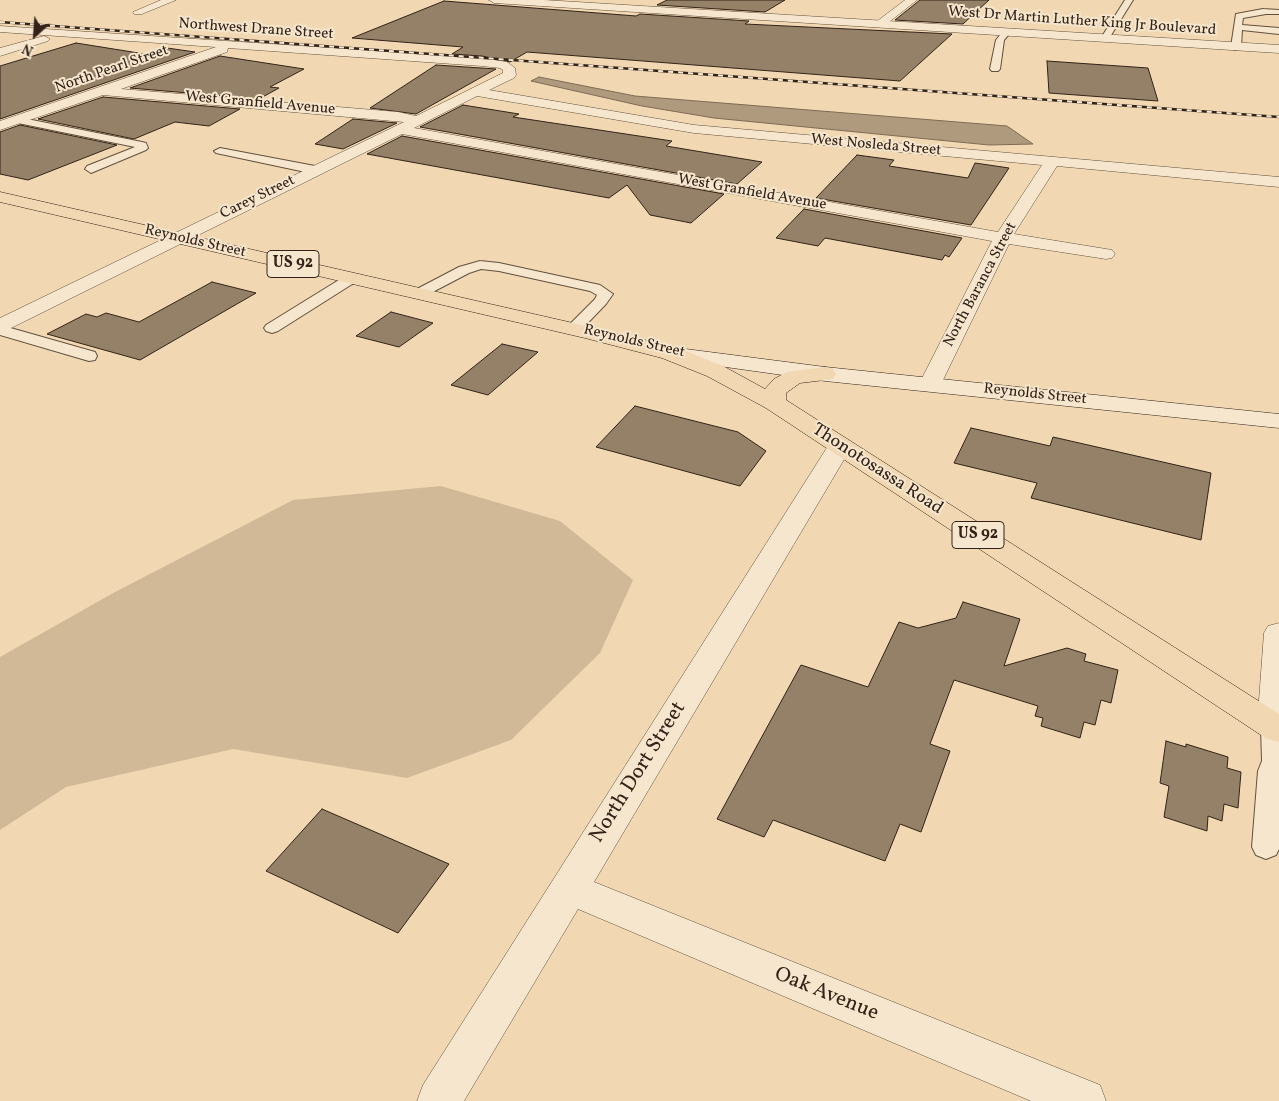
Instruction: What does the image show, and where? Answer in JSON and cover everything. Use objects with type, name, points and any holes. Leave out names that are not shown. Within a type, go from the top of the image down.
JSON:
[{"type":"main road","name":"Reynolds Street","points":[[0,197],[670,353]]},
{"type":"main road","name":"Thonotosassa Road","points":[[670,353],[733,379],[774,403],[1277,728]]},
{"type":"main road","points":[[774,403],[775,391],[782,384],[795,377],[825,374]]},
{"type":"street","points":[[138,12],[171,0]]},
{"type":"street","name":"West Dr Martin Luther King Jr Boulevard","points":[[494,0],[1279,49]]},
{"type":"street","points":[[880,24],[912,0]]},
{"type":"street","name":"Northwest Drane Street","points":[[0,29],[482,62],[503,65],[509,68]]},
{"type":"street","points":[[0,52],[62,33]]},
{"type":"street","name":"North Pearl Street","points":[[0,126],[235,45]]},
{"type":"street","name":"Carey Street","points":[[0,326],[510,75],[509,68]]},
{"type":"street","name":"West Granfield Avenue","points":[[103,91],[398,116],[416,120]]},
{"type":"street","name":"West Nosleda Street","points":[[474,92],[694,129],[1279,182]]},
{"type":"street","name":"West Granfield Avenue","points":[[398,129],[1003,238],[1106,254]]},
{"type":"street","name":"North Baranca Street","points":[[930,384],[1003,238],[1052,162]]},
{"type":"street","name":"Reynolds Street","points":[[670,353],[825,374],[1279,421]]},
{"type":"street","name":"North Dort Street","points":[[438,1101],[840,446]]},
{"type":"street","points":[[1277,728],[1279,632]]},
{"type":"street","name":"Oak Avenue","points":[[568,888],[1084,1101]]},
{"type":"lane","points":[[1105,38],[1129,0]]},
{"type":"lane","points":[[1263,10],[1265,0]]},
{"type":"lane","points":[[1236,47],[1239,16],[1263,12],[1263,10],[1279,12]]},
{"type":"lane","points":[[1238,27],[1279,31]]},
{"type":"lane","points":[[995,69],[1000,40],[1007,32]]},
{"type":"lane","points":[[17,120],[142,145],[142,148],[91,169]]},
{"type":"lane","points":[[220,151],[315,170]]},
{"type":"lane","points":[[420,294],[464,270],[480,266],[499,267],[595,288],[605,294],[601,301],[573,329]]},
{"type":"lane","points":[[272,328],[352,278]]},
{"type":"lane","points":[[0,330],[89,356]]},
{"type":"lane","points":[[1266,846],[1271,770],[1275,761],[1277,728]]},
{"type":"shaded area","points":[[539,77],[635,96],[1007,126],[1033,144],[989,145],[714,118],[642,106],[531,81]]},
{"type":"shaded area","points":[[441,486],[560,521],[633,580],[600,653],[511,740],[407,778],[233,749],[66,787],[0,830],[0,657],[115,592],[293,500]]},
{"type":"building","points":[[667,0],[785,0],[765,12],[657,5]]},
{"type":"building","points":[[920,0],[989,0],[963,24],[895,20]]},
{"type":"building","points":[[444,1],[636,16],[640,14],[749,21],[745,24],[952,34],[900,81],[527,52],[510,62],[482,56],[452,54],[463,47],[352,38]]},
{"type":"building","points":[[76,43],[145,54],[167,48],[195,52],[0,119],[0,66]]},
{"type":"building","points":[[220,56],[304,69],[270,87],[279,88],[259,99],[130,88]]},
{"type":"building","points":[[1047,61],[1148,68],[1158,101],[1049,93]]},
{"type":"building","points":[[436,65],[496,69],[416,114],[370,108]]},
{"type":"building","points":[[103,97],[240,109],[209,126],[175,122],[134,139],[38,119]]},
{"type":"building","points":[[463,105],[519,114],[513,117],[672,141],[666,146],[762,162],[737,184],[420,127]]},
{"type":"building","points":[[353,119],[397,123],[343,149],[315,144]]},
{"type":"building","points":[[20,125],[117,145],[28,180],[0,174],[0,132]]},
{"type":"building","points":[[402,136],[724,194],[691,223],[650,215],[627,185],[609,198],[367,154]]},
{"type":"building","points":[[857,155],[894,160],[889,166],[968,178],[975,163],[1009,168],[971,225],[816,198]]},
{"type":"building","points":[[804,209],[962,238],[949,257],[945,255],[942,260],[825,238],[818,246],[776,238]]},
{"type":"building","points":[[212,282],[256,293],[140,360],[47,334],[86,314],[97,317],[106,313],[139,322]]},
{"type":"building","points":[[391,312],[433,323],[399,347],[356,336]]},
{"type":"building","points":[[502,344],[538,352],[488,395],[451,385]]},
{"type":"building","points":[[635,406],[738,432],[766,451],[740,486],[596,447]]},
{"type":"building","points":[[971,428],[1050,446],[1053,437],[1211,473],[1201,540],[1031,498],[1037,483],[954,463]]},
{"type":"building","points":[[963,602],[1020,619],[1004,666],[1067,648],[1086,654],[1084,661],[1118,670],[1111,703],[1101,700],[1095,725],[1084,722],[1080,738],[1041,726],[1043,718],[1035,716],[1038,706],[954,680],[930,744],[950,751],[921,832],[900,824],[885,861],[773,820],[764,837],[717,819],[801,665],[868,687],[899,622],[918,628],[956,618]]},
{"type":"building","points":[[1166,741],[1186,747],[1186,744],[1228,757],[1227,768],[1241,772],[1238,808],[1224,804],[1222,821],[1208,816],[1207,831],[1164,817],[1169,786],[1160,783]]},
{"type":"building","points":[[322,809],[449,864],[398,933],[266,871]]},
{"type":"railway","points":[[0,22],[1279,117]]}]
